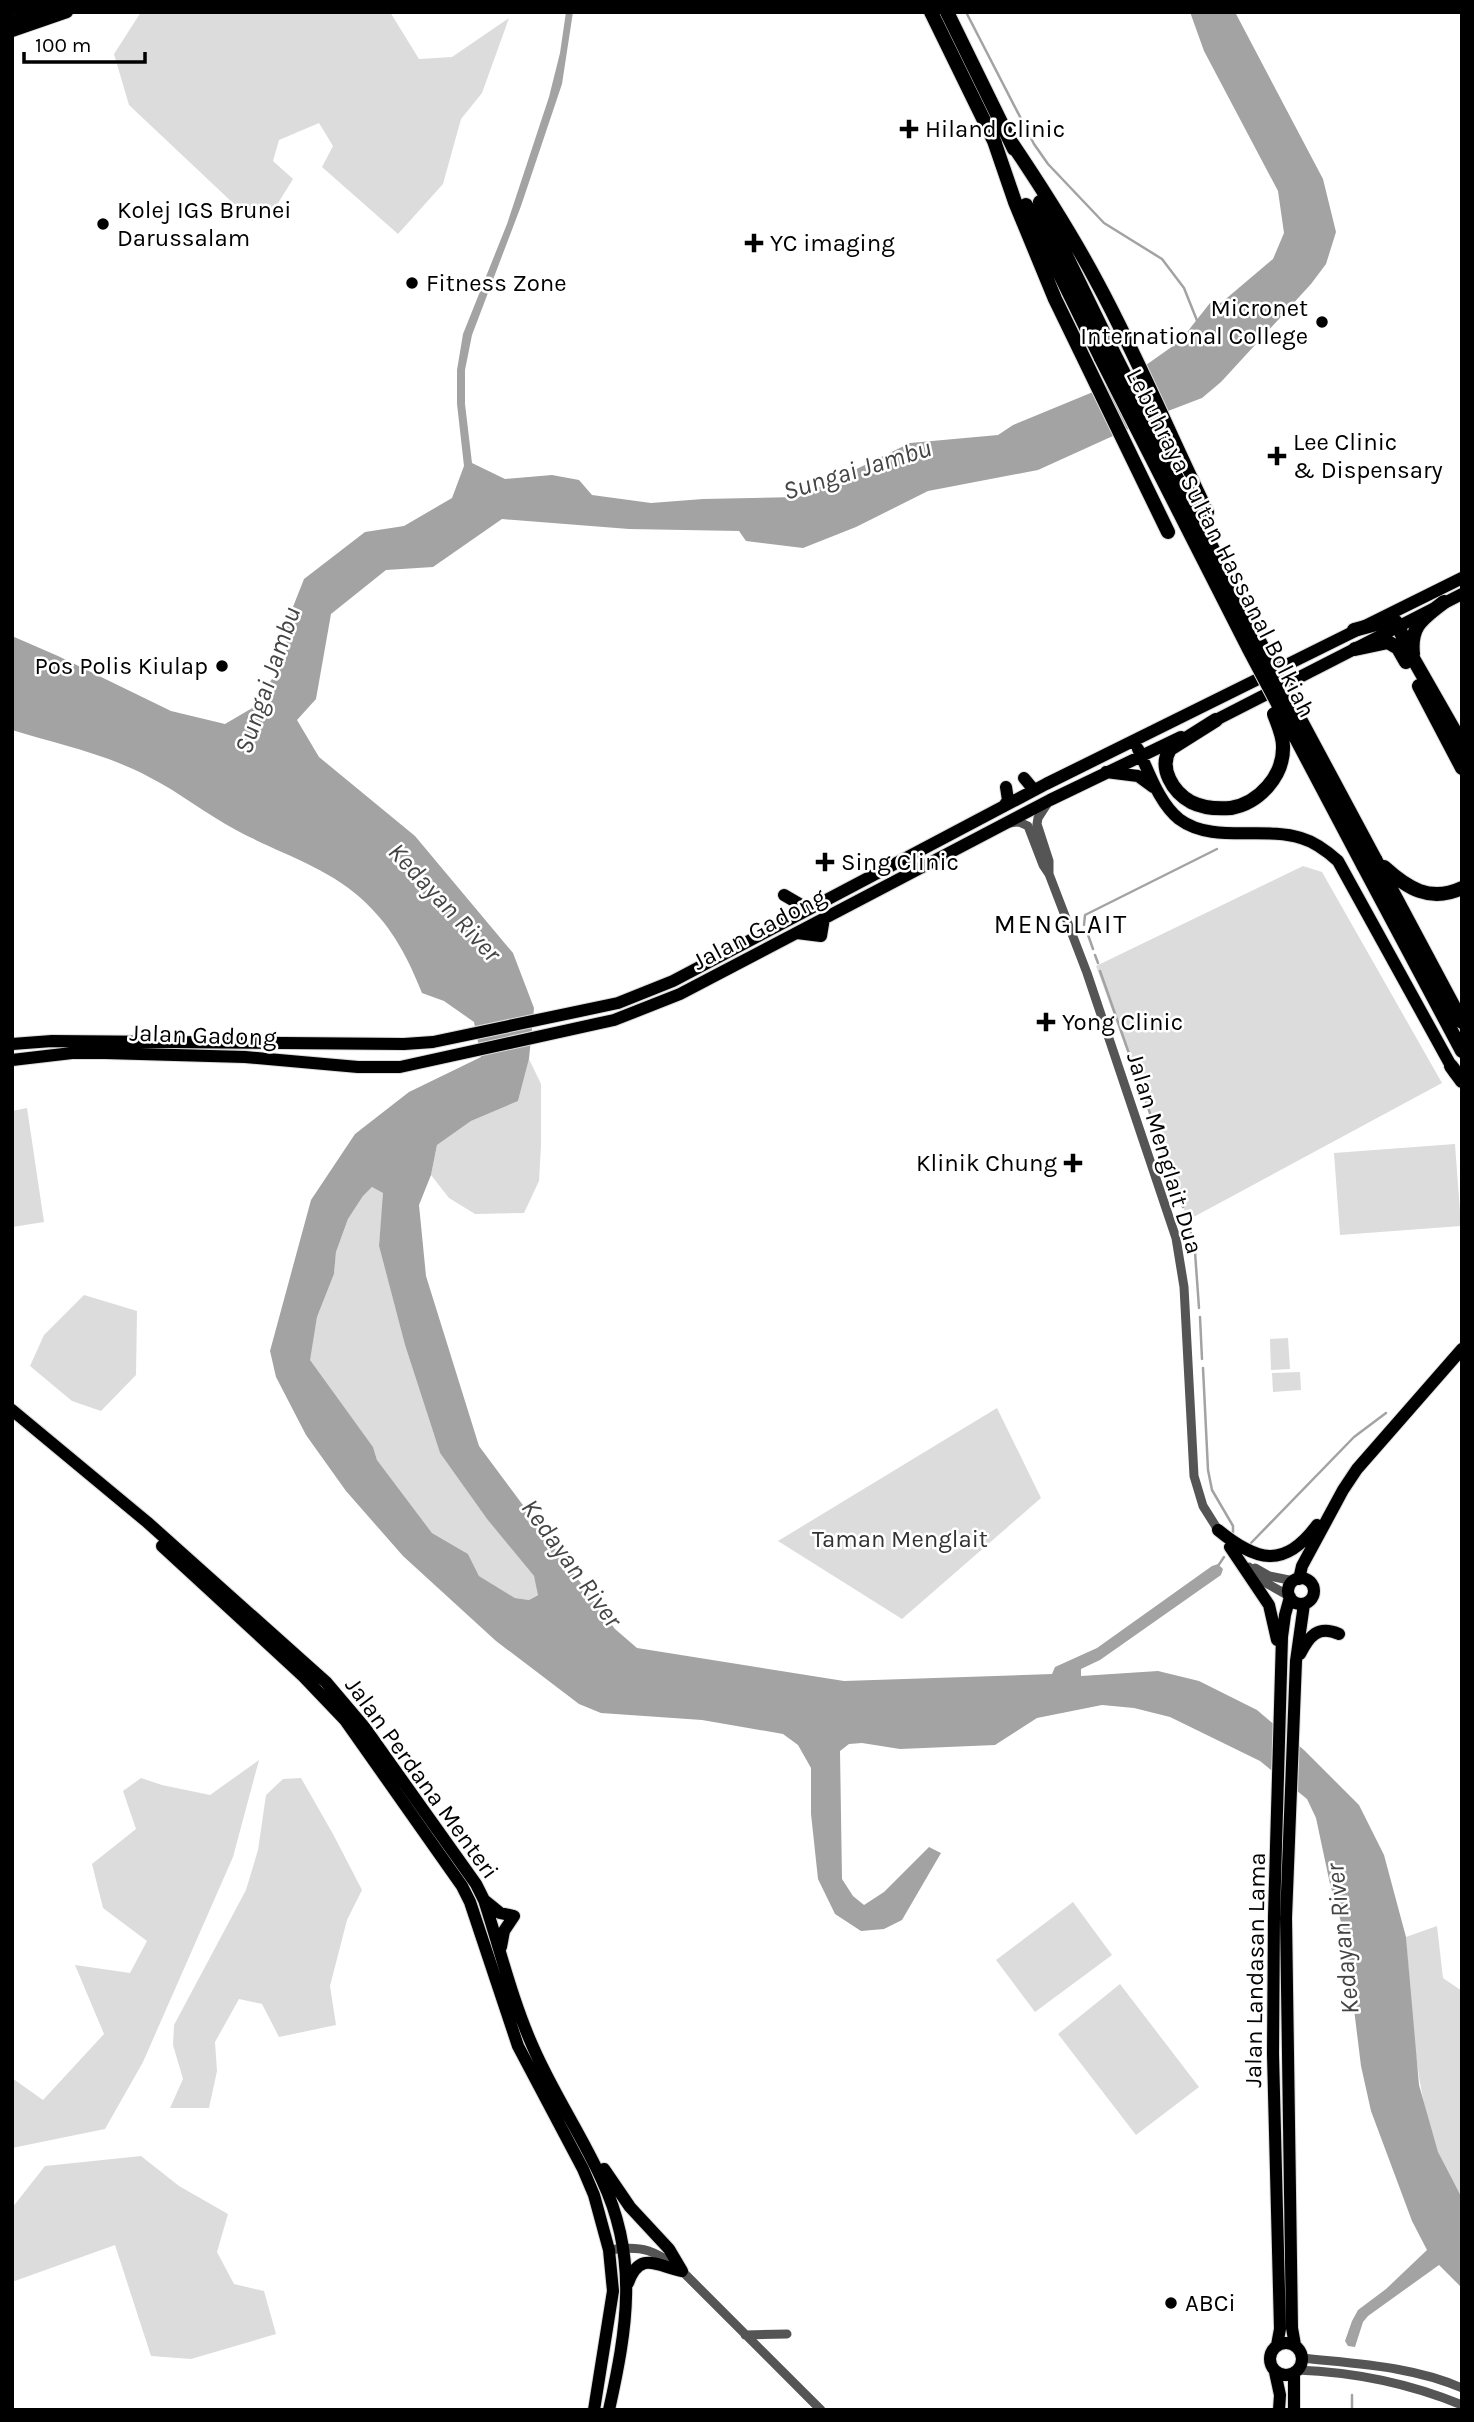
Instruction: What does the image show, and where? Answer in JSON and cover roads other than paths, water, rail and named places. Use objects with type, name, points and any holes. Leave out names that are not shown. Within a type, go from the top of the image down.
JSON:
[{"type":"highway","name":"Lebuhraya Sultan Hassanal Bolkiah","points":[[929,12],[1279,680],[1462,1051]]},
{"type":"highway","name":"Lebuhraya Sultan Hassanal Bolkiah","points":[[949,12],[1107,355],[1258,666],[1462,1022]]},
{"type":"highway","points":[[992,135],[1015,202],[1055,299],[1168,532]]},
{"type":"highway","points":[[1011,142],[1089,267],[1178,447],[1206,512]]},
{"type":"highway","points":[[1414,660],[1412,643],[1415,628],[1444,603]]},
{"type":"highway","points":[[1354,630],[1391,620],[1398,626],[1414,660],[1462,744]]},
{"type":"highway","points":[[1355,649],[1381,642],[1388,642],[1398,648],[1462,768]]},
{"type":"highway","points":[[1216,719],[1170,749],[1166,756],[1166,771],[1176,788],[1190,801],[1209,807],[1231,808],[1248,802],[1263,792],[1278,771],[1283,755],[1282,738],[1258,666]]},
{"type":"highway","points":[[1369,862],[1414,891],[1438,895],[1462,888]]},
{"type":"highway","points":[[1451,1066],[1462,1084]]},
{"type":"main road","points":[[12,21],[44,12]]},
{"type":"main road","points":[[12,31],[67,12]]},
{"type":"main road","name":"Jalan Gadong","points":[[12,1044],[52,1041],[404,1044],[472,1035],[618,1003],[662,986],[1034,790],[1462,578]]},
{"type":"main road","name":"Jalan Gadong","points":[[12,1060],[72,1053],[245,1057],[376,1068],[420,1064],[614,1020],[655,1006],[795,933],[821,936],[824,918],[1105,772],[1462,594]]},
{"type":"main road","points":[[1133,740],[1159,792],[1178,818],[1189,825],[1213,831],[1302,838],[1338,861],[1451,1066]]},
{"type":"main road","points":[[1105,772],[1138,776],[1159,792]]},
{"type":"main road","points":[[1024,778],[1034,790]]},
{"type":"main road","points":[[1004,806],[1008,800],[1006,787]]},
{"type":"main road","points":[[790,919],[784,895],[808,909]]},
{"type":"main road","points":[[244,1042],[245,1057]]},
{"type":"main road","points":[[1218,1530],[1239,1547],[1252,1553],[1283,1555],[1296,1548],[1307,1539],[1372,1451],[1462,1349]]},
{"type":"main road","name":"Jalan Perdana Menteri","points":[[12,1409],[157,1531],[326,1682],[365,1728],[469,1871],[484,1900],[530,2040],[611,2200],[624,2248],[627,2285],[620,2357],[609,2410]]},
{"type":"main road","name":"Jalan Perdana Menteri","points":[[12,1420],[142,1528],[318,1690],[357,1735],[455,1874],[470,1902],[518,2046],[586,2175],[609,2250],[613,2291],[594,2410]]},
{"type":"main road","points":[[1296,1580],[1307,1580],[1313,1586],[1313,1595],[1304,1604],[1297,1603],[1290,1597],[1289,1587],[1296,1580],[1343,1489]]},
{"type":"main road","points":[[1230,1547],[1269,1605],[1281,1665]]},
{"type":"main road","name":"Jalan Landasan Lama","points":[[1277,2345],[1280,2329],[1273,2040],[1281,1665],[1284,1615],[1290,1597]]},
{"type":"main road","name":"Jalan Landasan Lama","points":[[1295,2345],[1292,2328],[1286,1918],[1296,1661],[1304,1604]]},
{"type":"main road","points":[[1296,1661],[1308,1638],[1315,1632],[1330,1630],[1339,1634]]},
{"type":"main road","points":[[484,1900],[499,1913],[514,1916],[504,1931],[500,1950]]},
{"type":"main road","points":[[579,2134],[630,2207],[669,2249],[682,2271]]},
{"type":"main road","points":[[627,2285],[636,2267],[647,2262],[682,2271]]},
{"type":"main road","points":[[1279,2410],[1280,2395],[1269,2356],[1277,2345],[1286,2342],[1295,2345],[1298,2367],[1294,2410]]},
{"type":"main road","points":[[1275,2372],[1284,2375],[1298,2367]]},
{"type":"street","name":"Jalan Menglait Dua","points":[[1049,874],[1049,861],[1037,824],[1042,809],[1050,800]]},
{"type":"street","name":"Jalan Menglait Dua","points":[[1008,822],[1019,822],[1028,826],[1049,874],[1084,966],[1176,1238],[1184,1287],[1194,1476],[1203,1507],[1230,1547],[1266,1583],[1290,1597]]},
{"type":"street","name":"Jalan Menglait Dua","points":[[1247,1564],[1269,1576],[1296,1580]]},
{"type":"street","points":[[609,2250],[646,2249],[662,2255],[682,2271],[821,2410]]},
{"type":"street","points":[[745,2335],[787,2334]]},
{"type":"street","points":[[1298,2367],[1400,2369],[1443,2379],[1462,2388]]},
{"type":"street","points":[[1298,2367],[1397,2384],[1435,2394],[1462,2405]]},
{"type":"water","points":[[566,12],[573,12],[562,84],[521,206],[472,335],[465,370],[465,404],[472,463],[505,479],[552,475],[579,480],[592,495],[651,503],[799,497],[910,443],[998,435],[1013,425],[1093,392],[1146,365],[1180,341],[1210,303],[1221,303],[1273,259],[1284,233],[1278,191],[1204,51],[1190,12],[1235,12],[1323,179],[1336,232],[1326,264],[1221,382],[1202,398],[1038,470],[928,491],[856,527],[803,548],[746,541],[739,531],[629,529],[502,519],[433,567],[386,570],[331,614],[316,699],[297,720],[319,757],[415,836],[513,953],[534,1008],[529,1059],[518,1101],[471,1121],[437,1145],[431,1175],[419,1205],[426,1276],[479,1446],[615,1629],[637,1648],[844,1681],[1052,1674],[1055,1667],[1097,1648],[1212,1566],[1218,1564],[1223,1569],[1221,1575],[1100,1660],[1081,1669],[1081,1676],[1158,1671],[1199,1681],[1257,1710],[1304,1750],[1359,1805],[1384,1855],[1406,1937],[1419,2085],[1438,2152],[1462,2198],[1462,2288],[1439,2265],[1368,2316],[1363,2322],[1355,2347],[1348,2346],[1345,2341],[1358,2310],[1386,2289],[1427,2250],[1412,2221],[1371,2111],[1361,2066],[1345,1936],[1330,1884],[1316,1818],[1307,1799],[1260,1761],[1170,1717],[1134,1708],[1102,1705],[1037,1718],[995,1745],[900,1749],[862,1743],[849,1744],[840,1751],[842,1879],[853,1896],[864,1905],[884,1892],[929,1847],[941,1853],[902,1920],[884,1929],[861,1931],[835,1914],[818,1879],[811,1814],[811,1768],[798,1745],[783,1734],[702,1720],[601,1713],[579,1704],[496,1641],[403,1556],[346,1491],[306,1435],[276,1377],[270,1351],[311,1200],[355,1134],[409,1092],[481,1057],[474,1022],[444,1001],[422,993],[405,956],[384,923],[366,903],[337,880],[236,830],[171,789],[133,769],[12,730],[12,636],[171,711],[225,724],[254,707],[286,657],[287,622],[304,579],[365,532],[404,526],[452,498],[464,466],[457,404],[457,370],[463,334],[507,224],[549,97],[560,53]],"holes":[[[372,1187],[383,1193],[379,1246],[405,1345],[440,1453],[487,1519],[534,1576],[538,1595],[529,1600],[515,1598],[479,1576],[468,1554],[432,1533],[377,1460],[373,1447],[310,1360],[317,1317],[334,1274],[336,1252],[348,1219]]]},
{"type":"waterway","points":[[966,12],[1034,144],[1048,164],[1104,223],[1162,259],[1184,288],[1198,323]]},
{"type":"waterway","points":[[1084,925],[1085,915],[1217,849]]},
{"type":"waterway","points":[[1087,932],[1093,949]]},
{"type":"waterway","points":[[1095,955],[1098,963]]},
{"type":"waterway","points":[[1100,971],[1183,1207]]},
{"type":"waterway","points":[[1189,1225],[1195,1252],[1199,1308]]},
{"type":"waterway","points":[[1200,1317],[1202,1359]]},
{"type":"waterway","points":[[1203,1368],[1208,1470],[1212,1490],[1233,1526],[1233,1533]]},
{"type":"waterway","points":[[1251,1543],[1354,1437],[1386,1413]]},
{"type":"waterway","points":[[1218,1566],[1224,1557]]},
{"type":"waterway","points":[[1352,2395],[1352,2410]]},
{"type":"place","name":"Hiland Clinic","points":[[909,129]]},
{"type":"place","name":"Kolej IGS Brunei Darussalam","points":[[103,224]]},
{"type":"place","name":"YC imaging","points":[[754,243]]},
{"type":"place","name":"Fitness Zone","points":[[412,283]]},
{"type":"place","name":"Micronet International College","points":[[1322,322]]},
{"type":"place","name":"Lee Clinic & Dispensary","points":[[1277,456]]},
{"type":"place","name":"Pos Polis Kiulap","points":[[222,666]]},
{"type":"place","name":"Sing Clinic","points":[[825,862]]},
{"type":"place","name":"Yong Clinic","points":[[1046,1022]]},
{"type":"place","name":"Klinik Chung","points":[[1073,1163]]},
{"type":"place","name":"ABCi","points":[[1171,2303]]},
{"type":"district","name":"MENGLAIT","points":[[1061,924]]},
{"type":"water label","name":"Sungai Jambu","points":[[857,469]]},
{"type":"water label","name":"Sungai Jambu","points":[[267,680]]},
{"type":"water label","name":"Kedayan River","points":[[445,902]]},
{"type":"water label","name":"Kedayan River","points":[[572,1563]]},
{"type":"water label","name":"Kedayan River","points":[[1342,1939]]},
{"type":"park label","name":"Taman Menglait","points":[[900,1539]]}]
